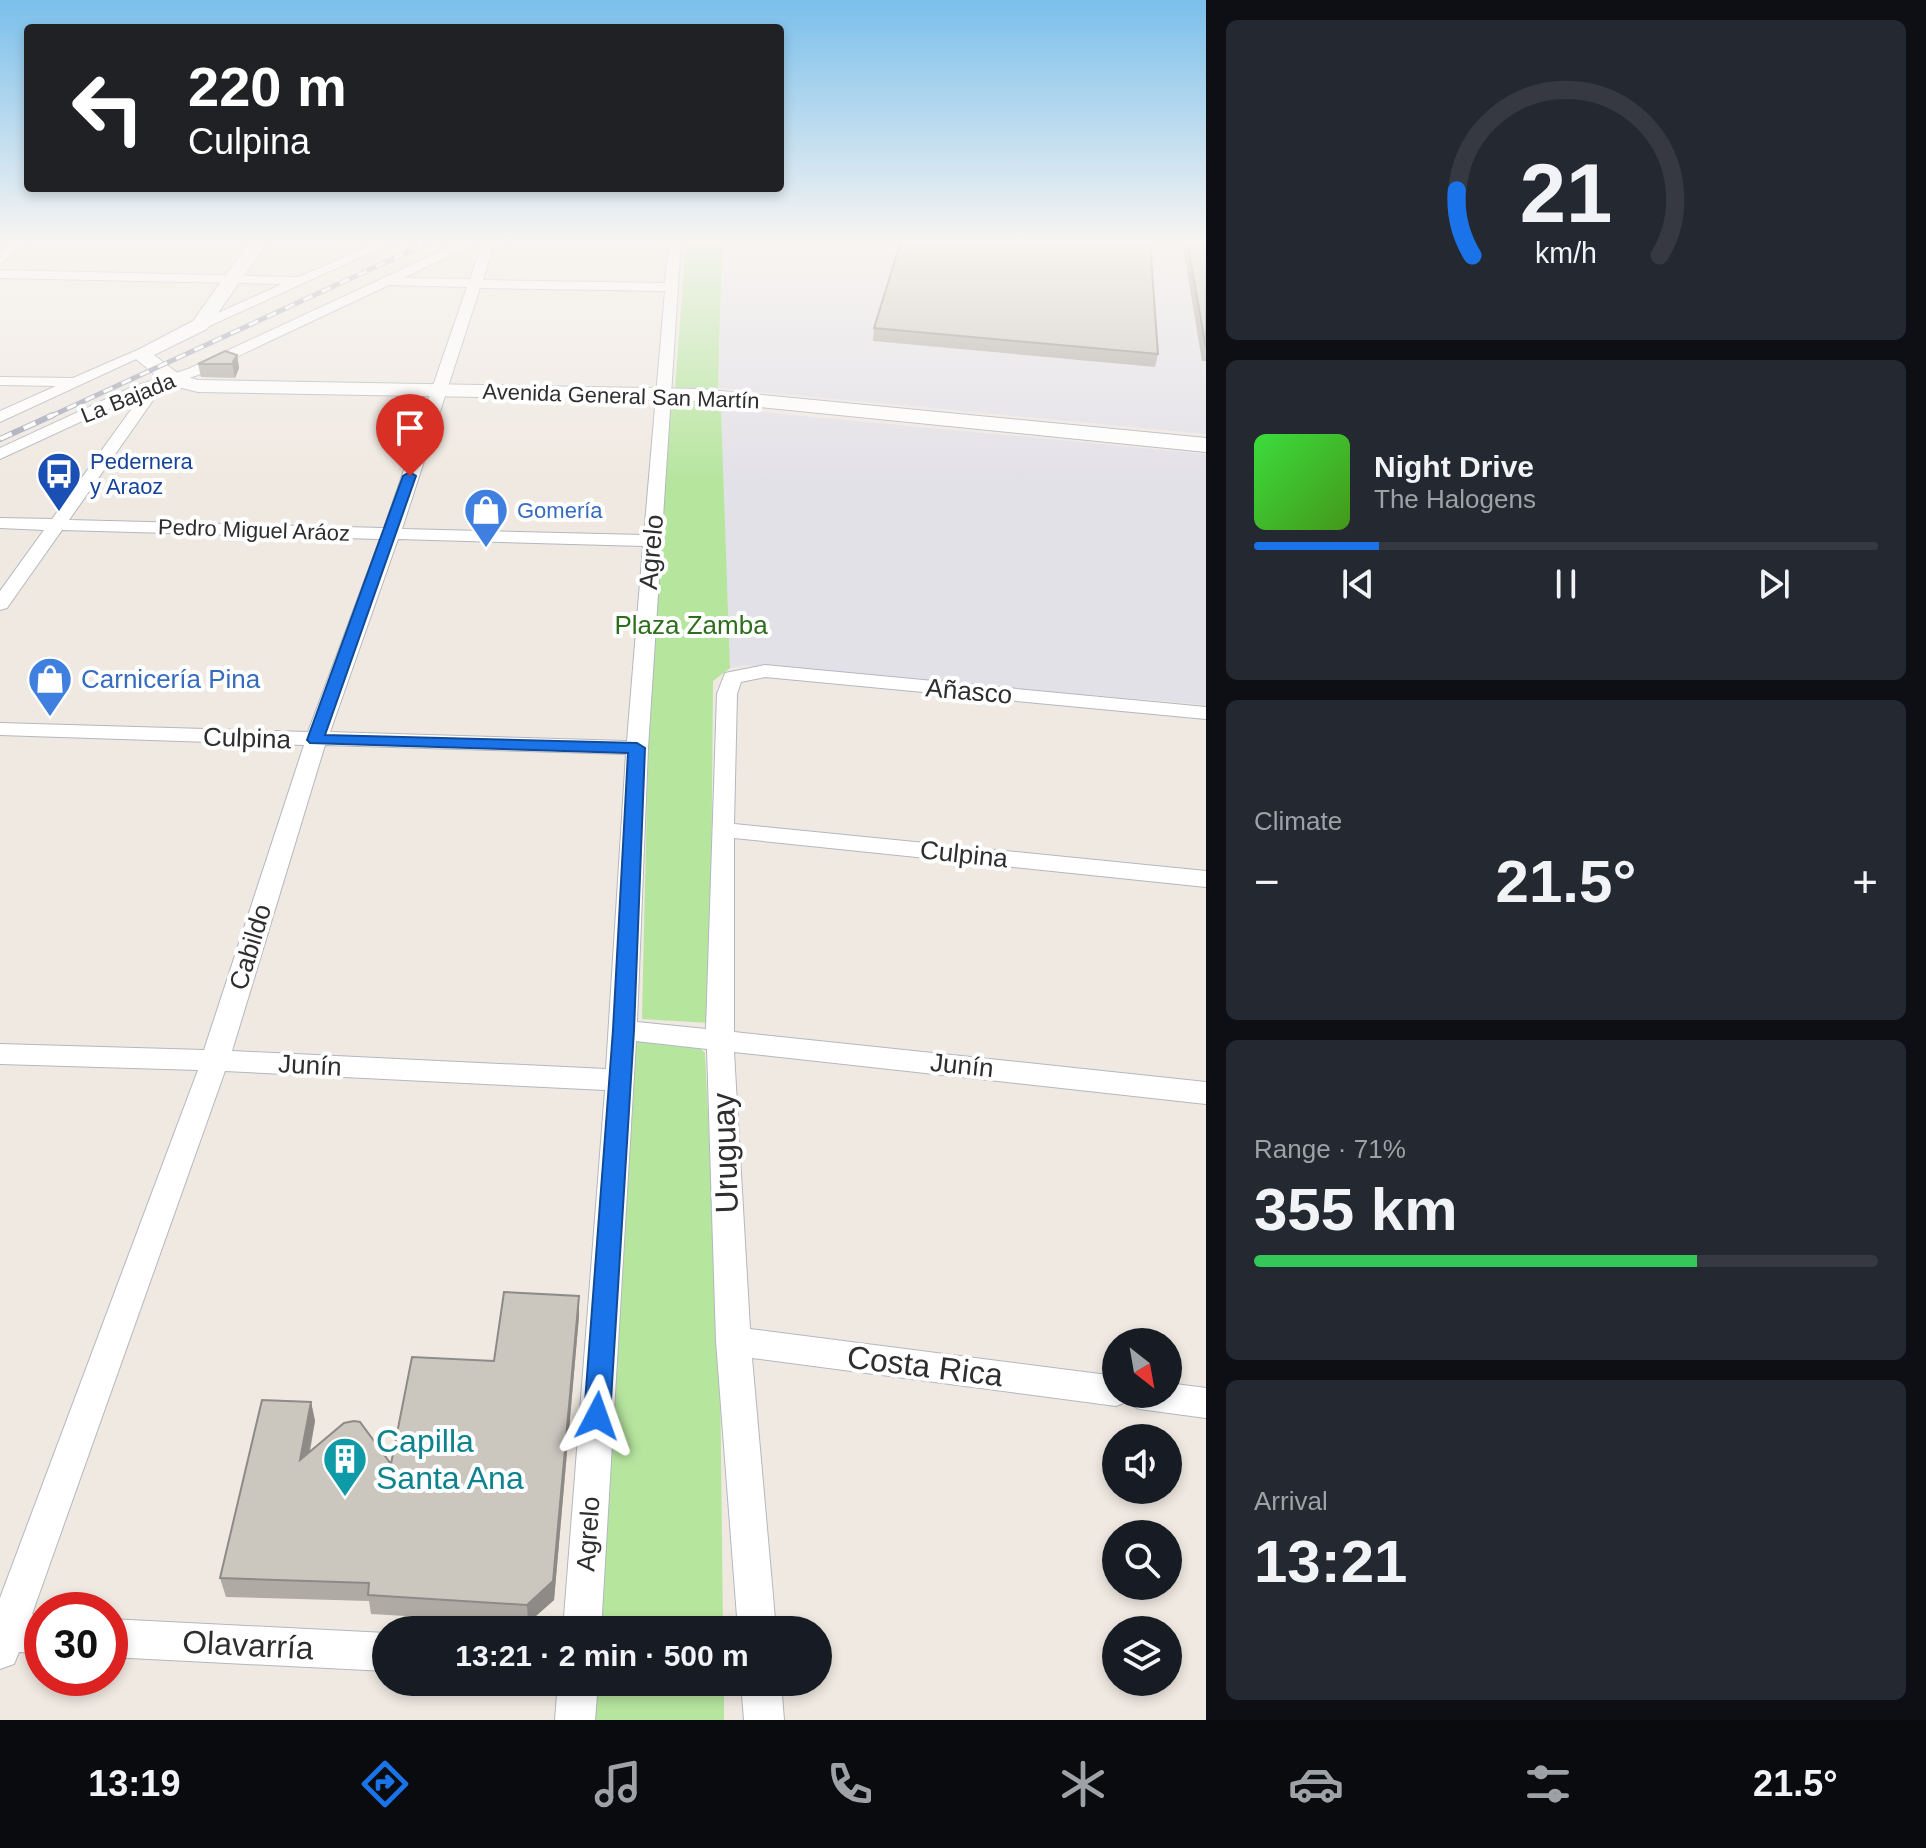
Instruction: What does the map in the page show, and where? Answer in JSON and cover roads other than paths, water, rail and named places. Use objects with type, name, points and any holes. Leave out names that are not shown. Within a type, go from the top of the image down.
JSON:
[{"type":"street","points":[[194,329],[200,321]]},
{"type":"street","points":[[0,417],[211,321]]},
{"type":"street","name":"La Bajada","points":[[0,454],[137,390],[173,380],[301,321]]},
{"type":"street","name":"Cabildo","points":[[12,1637],[215,1060],[316,740],[463,321]]},
{"type":"street","name":"Agrelo","points":[[583,1616],[620,1080],[637,748],[651,541],[665,395],[668,321]]},
{"type":"street","name":"Avenida General San Martín","points":[[140,354],[173,380],[198,386],[703,395],[1206,445]]},
{"type":"street","points":[[0,604],[153,390],[173,380]]},
{"type":"street","points":[[0,381],[76,383]]},
{"type":"street","name":"Pedro Miguel Aráoz","points":[[0,523],[651,541]]},
{"type":"street","name":"Añasco","points":[[732,677],[765,671],[1206,713]]},
{"type":"street","name":"Uruguay","points":[[732,677],[727,694],[722,830],[720,1038],[733,1341],[756,1616]]},
{"type":"street","name":"Culpina","points":[[0,729],[637,748]]},
{"type":"street","name":"Culpina","points":[[722,830],[1206,879]]},
{"type":"street","name":"Junín","points":[[623,1030],[720,1038],[1206,1093]]},
{"type":"street","name":"Junín","points":[[0,1054],[215,1060],[620,1080]]},
{"type":"street","name":"Costa Rica","points":[[733,1341],[1102,1389]]},
{"type":"street","points":[[1182,1400],[1206,1403]]},
{"type":"street","name":"Olavarría","points":[[128,1639],[372,1651]]},
{"type":"street","points":[[575,1720],[577,1696]]},
{"type":"street","points":[[762,1696],[764,1720]]},
{"type":"railway","points":[[49,417],[257,321]]},
{"type":"railway","points":[[0,439],[53,415]]},
{"type":"place","name":"Pedernera y Araoz","points":[[59,513]]},
{"type":"place","name":"Gomería","points":[[486,549]]},
{"type":"place","name":"Carnicería Pina","points":[[50,718]]},
{"type":"place","name":"Capilla Santa Ana","points":[[345,1498]]},
{"type":"park label","name":"Plaza Zamba","points":[[691,625]]}]
